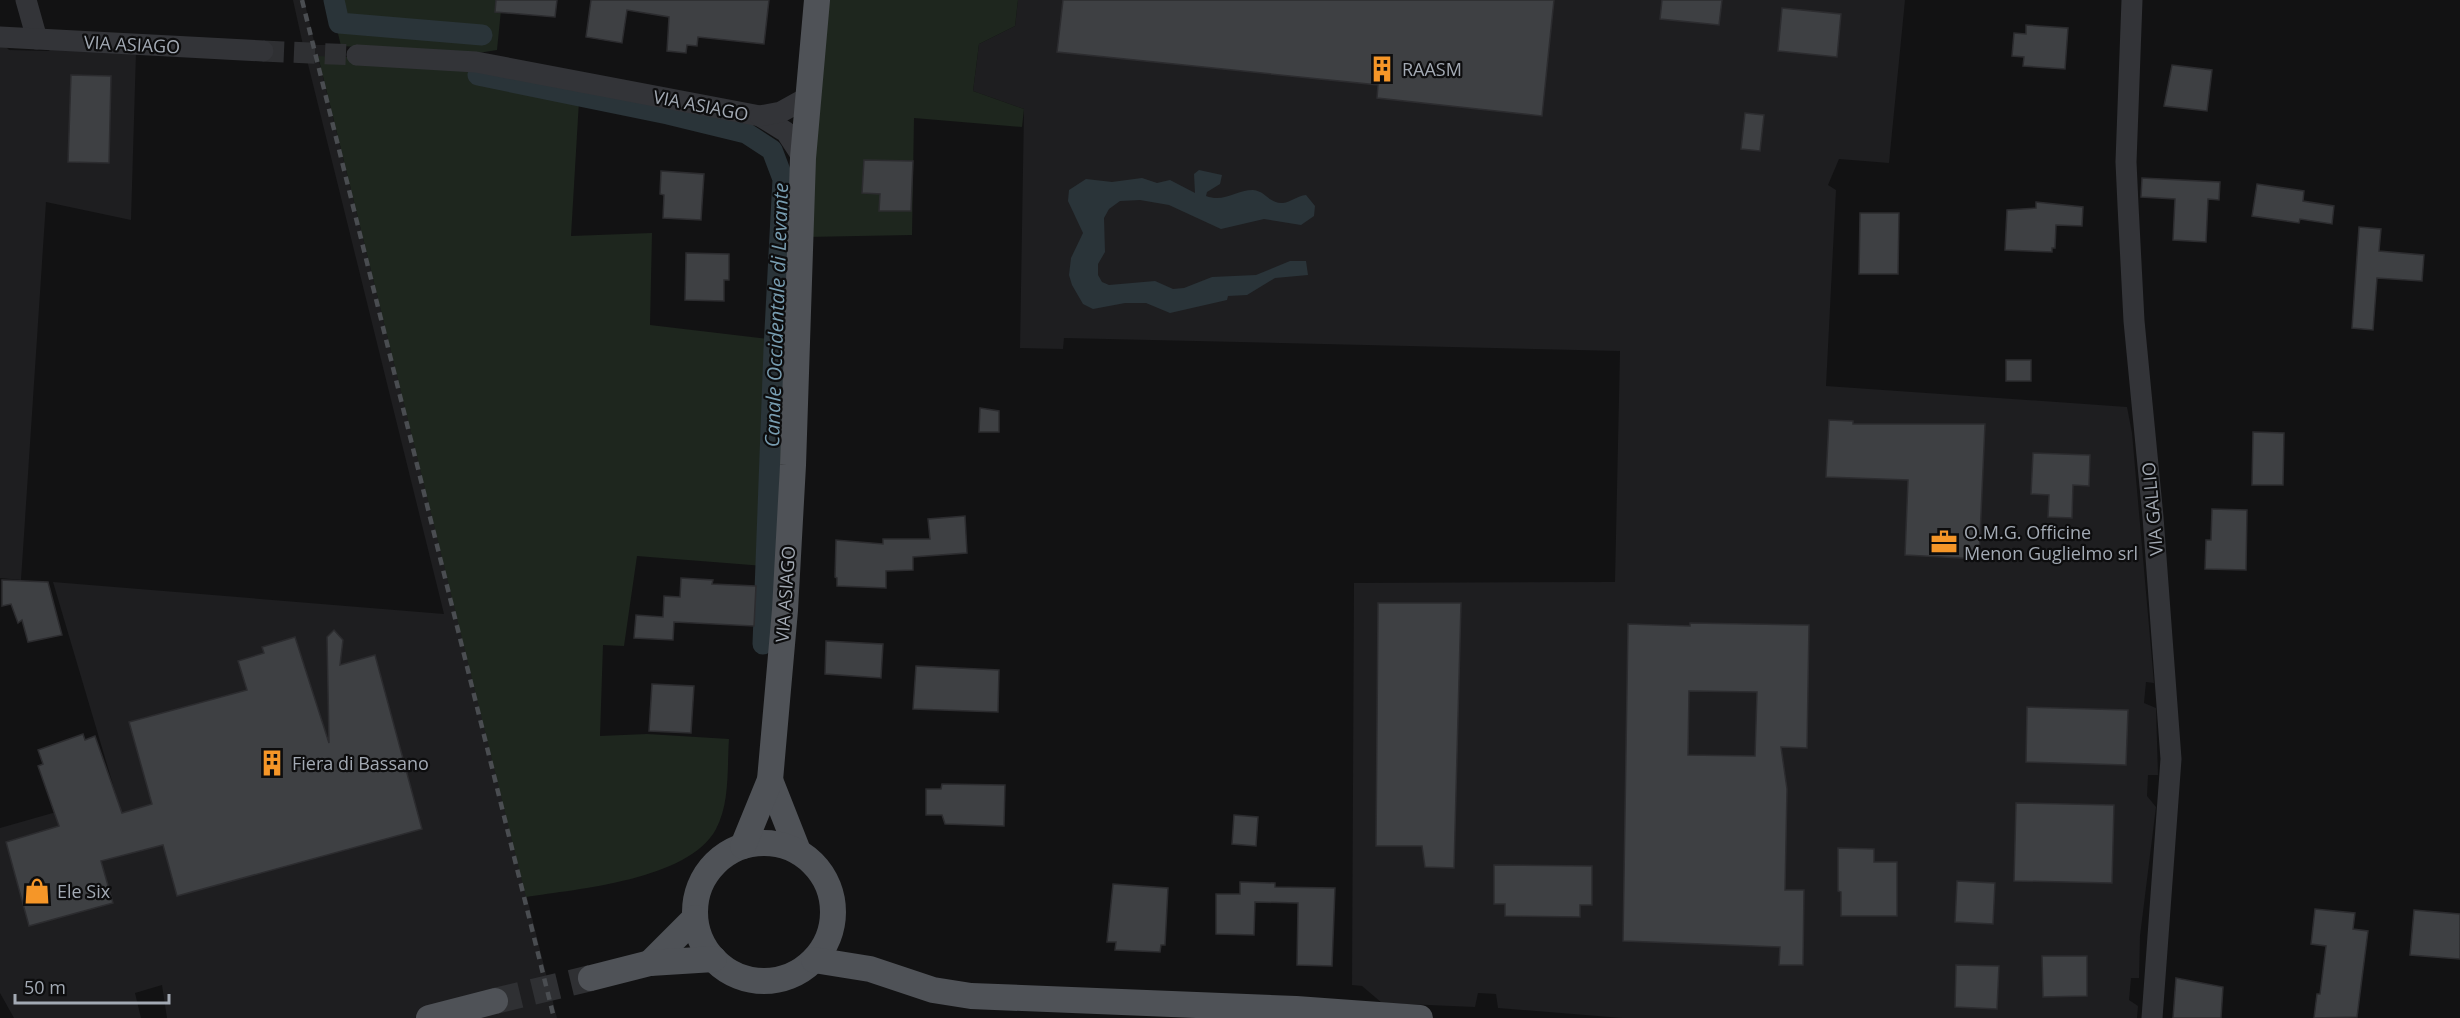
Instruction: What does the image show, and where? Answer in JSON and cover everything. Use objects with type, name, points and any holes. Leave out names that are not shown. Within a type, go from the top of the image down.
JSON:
[{"type":"main road","points":[[803,158],[817,0]]},
{"type":"main road","name":"VIA ASIAGO","points":[[743,846],[770,780],[785,610],[793,465],[803,158]]},
{"type":"main road","name":"VIA ASIAGO","points":[[770,780],[798,851]]},
{"type":"main road","name":"VIA ASIAGO","points":[[761,842],[780,844],[798,851],[816,865],[828,884],[834,906],[832,929],[825,946],[814,960],[796,974],[775,981],[753,980],[731,973],[714,959],[701,940],[695,918],[697,895],[706,873],[722,856],[743,846],[761,842]]},
{"type":"main road","points":[[650,963],[695,918]]},
{"type":"main road","points":[[832,929],[870,969]]},
{"type":"main road","points":[[591,978],[650,963],[714,959]]},
{"type":"main road","points":[[814,960],[870,969],[933,990],[971,996],[1296,1009],[1420,1018]]},
{"type":"main road","points":[[429,1018],[495,1001]]},
{"type":"street","points":[[26,0],[37,39]]},
{"type":"street","name":"VIA GALLIO","points":[[2132,0],[2126,162],[2130,251],[2171,759],[2152,1018]]},
{"type":"street","name":"VIA ASIAGO","points":[[0,37],[263,51]]},
{"type":"street","name":"VIA ASIAGO","points":[[357,55],[476,62],[760,116],[786,132],[803,158]]},
{"type":"street","name":"VIA ASIAGO","points":[[760,116],[781,112],[808,97]]},
{"type":"shaded area","points":[[293,0],[304,0],[315,45],[326,45],[329,57],[318,57],[557,1018],[167,1018],[162,985],[135,993],[141,1018],[14,1018],[0,993],[0,828],[116,795],[53,582],[444,614],[306,56],[300,56],[296,45],[303,45]]},
{"type":"shaded area","points":[[330,0],[502,0],[497,50],[472,54],[341,46]]},
{"type":"shaded area","points":[[824,0],[1018,0],[1015,26],[979,44],[973,91],[1024,109],[1022,127],[914,118],[912,235],[805,237]]},
{"type":"shaded area","points":[[1018,0],[1905,0],[1889,163],[1839,159],[1828,185],[1836,190],[1826,386],[2127,407],[2132,433],[2154,683],[2146,682],[2144,703],[2156,708],[2158,775],[2148,775],[2147,796],[2156,807],[2140,936],[2139,978],[2131,978],[2129,1000],[2138,1006],[2137,1018],[1622,1018],[1498,1008],[1496,994],[1478,993],[1475,1007],[1382,1003],[1362,986],[1352,985],[1354,583],[1615,582],[1620,351],[1064,338],[1063,349],[1020,348],[1024,109],[973,91],[979,44],[1015,26]]},
{"type":"shaded area","points":[[0,46],[5,46],[9,50],[136,52],[131,220],[46,202],[21,580],[0,578]]},
{"type":"shaded area","points":[[318,56],[404,59],[580,84],[571,236],[652,233],[650,325],[786,341],[777,567],[637,556],[624,646],[603,645],[600,736],[647,734],[729,739],[726,797],[716,829],[702,846],[682,860],[657,871],[601,885],[526,897]]},
{"type":"shaded area","points":[[1199,170],[1222,175],[1220,184],[1207,192],[1206,196],[1219,198],[1253,190],[1274,202],[1283,203],[1306,195],[1315,206],[1314,216],[1301,225],[1264,219],[1221,229],[1169,205],[1140,200],[1120,201],[1109,209],[1104,218],[1105,252],[1098,264],[1098,275],[1102,282],[1109,285],[1155,281],[1173,289],[1184,288],[1212,277],[1256,275],[1290,261],[1306,261],[1308,275],[1275,278],[1247,295],[1228,296],[1227,300],[1170,313],[1146,303],[1125,303],[1093,309],[1083,304],[1069,275],[1071,258],[1083,233],[1068,201],[1069,190],[1086,179],[1112,182],[1142,178],[1157,183],[1170,180],[1195,193],[1194,174]]},
{"type":"building","points":[[496,0],[557,0],[555,17],[495,12]]},
{"type":"building","points":[[591,0],[769,0],[764,44],[698,37],[697,46],[687,45],[686,53],[667,51],[669,17],[627,10],[622,43],[586,37]]},
{"type":"building","name":"RAASM","points":[[1063,0],[1554,0],[1542,116],[1377,98],[1378,85],[1057,52]]},
{"type":"building","points":[[1662,0],[1722,0],[1719,25],[1660,19]]},
{"type":"building","points":[[1782,8],[1841,14],[1837,57],[1778,51]]},
{"type":"building","points":[[2026,25],[2068,28],[2065,69],[2023,66],[2024,57],[2012,56],[2014,33],[2026,34]]},
{"type":"building","points":[[2172,65],[2212,70],[2207,111],[2164,106]]},
{"type":"building","points":[[71,75],[111,76],[109,163],[68,162]]},
{"type":"building","points":[[1745,113],[1764,115],[1760,151],[1741,149]]},
{"type":"building","points":[[864,160],[913,161],[911,211],[879,211],[880,194],[862,193]]},
{"type":"building","points":[[661,171],[704,174],[701,220],[663,218],[664,195],[660,194]]},
{"type":"building","points":[[2142,178],[2220,182],[2219,200],[2208,199],[2206,242],[2173,240],[2175,199],[2141,197]]},
{"type":"building","points":[[2257,184],[2304,191],[2303,201],[2334,206],[2332,224],[2300,219],[2299,223],[2252,216]]},
{"type":"building","points":[[2036,202],[2083,207],[2082,226],[2056,225],[2055,248],[2052,248],[2052,252],[2005,250],[2007,210],[2036,208]]},
{"type":"building","points":[[1860,213],[1899,213],[1898,274],[1859,274]]},
{"type":"building","points":[[2359,227],[2381,229],[2379,251],[2424,255],[2422,281],[2377,278],[2373,330],[2352,328]]},
{"type":"building","points":[[686,253],[729,254],[729,280],[724,280],[724,301],[685,300]]},
{"type":"building","points":[[2006,360],[2031,360],[2031,381],[2006,381]]},
{"type":"building","points":[[980,408],[999,411],[999,432],[979,432]]},
{"type":"building","points":[[1829,420],[1853,421],[1853,424],[1985,424],[1979,559],[1905,555],[1908,480],[1826,477]]},
{"type":"building","points":[[2253,432],[2284,433],[2283,485],[2252,485]]},
{"type":"building","points":[[2033,453],[2090,455],[2089,486],[2073,485],[2072,518],[2048,517],[2049,495],[2031,494]]},
{"type":"building","points":[[2212,509],[2247,510],[2246,570],[2205,569],[2206,540],[2211,540]]},
{"type":"building","points":[[965,516],[967,553],[913,557],[913,570],[886,571],[886,588],[837,586],[835,577],[836,540],[883,544],[883,539],[930,539],[928,519]]},
{"type":"building","points":[[681,578],[713,580],[712,584],[756,586],[754,626],[674,622],[673,640],[634,638],[636,615],[663,617],[664,596],[680,597]]},
{"type":"building","points":[[2,580],[48,582],[62,635],[28,642],[22,620],[18,623],[11,604],[2,606]]},
{"type":"building","points":[[1378,603],[1461,603],[1454,868],[1425,867],[1422,846],[1376,846]]},
{"type":"building","points":[[1690,623],[1809,625],[1807,748],[1781,747],[1787,789],[1785,890],[1804,890],[1803,965],[1779,965],[1780,947],[1623,941],[1628,624],[1690,626]],"holes":[[[1689,691],[1757,692],[1755,756],[1688,755]]]},
{"type":"building","name":"Fiera di Bassano","points":[[334,630],[343,640],[340,665],[375,655],[422,829],[177,896],[163,845],[101,861],[113,903],[29,926],[6,842],[59,826],[38,766],[43,764],[38,750],[83,734],[85,740],[95,736],[122,813],[152,804],[129,722],[247,690],[238,661],[264,653],[262,647],[295,637],[329,743],[327,637]]},
{"type":"building","points":[[826,641],[883,644],[881,678],[825,674]]},
{"type":"building","points":[[916,666],[999,670],[998,712],[913,709]]},
{"type":"building","points":[[652,684],[694,686],[691,733],[649,731]]},
{"type":"building","points":[[2027,707],[2128,710],[2126,765],[2026,762]]},
{"type":"building","points":[[942,784],[1005,785],[1004,826],[945,824],[942,815],[926,815],[926,789],[941,789]]},
{"type":"building","points":[[2016,803],[2114,805],[2112,883],[2014,881]]},
{"type":"building","points":[[1234,815],[1258,817],[1256,846],[1232,844]]},
{"type":"building","points":[[1838,848],[1874,849],[1874,862],[1897,862],[1897,916],[1841,916],[1841,892],[1838,891]]},
{"type":"building","points":[[1494,865],[1592,866],[1592,905],[1580,905],[1580,917],[1505,916],[1505,904],[1494,904]]},
{"type":"building","points":[[1957,881],[1995,883],[1993,924],[1955,922]]},
{"type":"building","points":[[1240,882],[1275,883],[1275,887],[1335,888],[1332,966],[1297,965],[1298,903],[1255,902],[1254,935],[1216,934],[1216,894],[1240,894]]},
{"type":"building","points":[[1113,884],[1168,888],[1165,945],[1161,945],[1160,952],[1115,950],[1116,942],[1107,942]]},
{"type":"building","points":[[2315,909],[2355,913],[2353,929],[2368,931],[2357,1017],[2314,1018],[2317,994],[2320,994],[2326,946],[2311,944]]},
{"type":"building","points":[[2414,910],[2460,914],[2460,959],[2410,955]]},
{"type":"building","points":[[2042,956],[2087,956],[2087,996],[2043,997]]},
{"type":"building","points":[[1956,965],[1999,966],[1997,1009],[1955,1007]]},
{"type":"building","points":[[2176,978],[2223,987],[2221,1018],[2173,1018]]},
{"type":"waterway","name":"Canale Occidentale di Levante","points":[[334,0],[339,23],[482,35]]},
{"type":"waterway","name":"Canale Occidentale di Levante","points":[[478,75],[668,114],[746,133],[772,150],[783,179],[763,644]]},
{"type":"tunnel","points":[[263,51],[357,55]]},
{"type":"tunnel","points":[[495,1001],[591,978]]},
{"type":"railway","points":[[302,0],[554,1018]]},
{"type":"place","name":"RAASM","points":[[1382,69]]},
{"type":"place","name":"O.M.G. Officine Menon Guglielmo srl","points":[[1944,542]]},
{"type":"place","name":"Fiera di Bassano","points":[[272,763]]},
{"type":"place","name":"Ele Six","points":[[37,891]]}]
